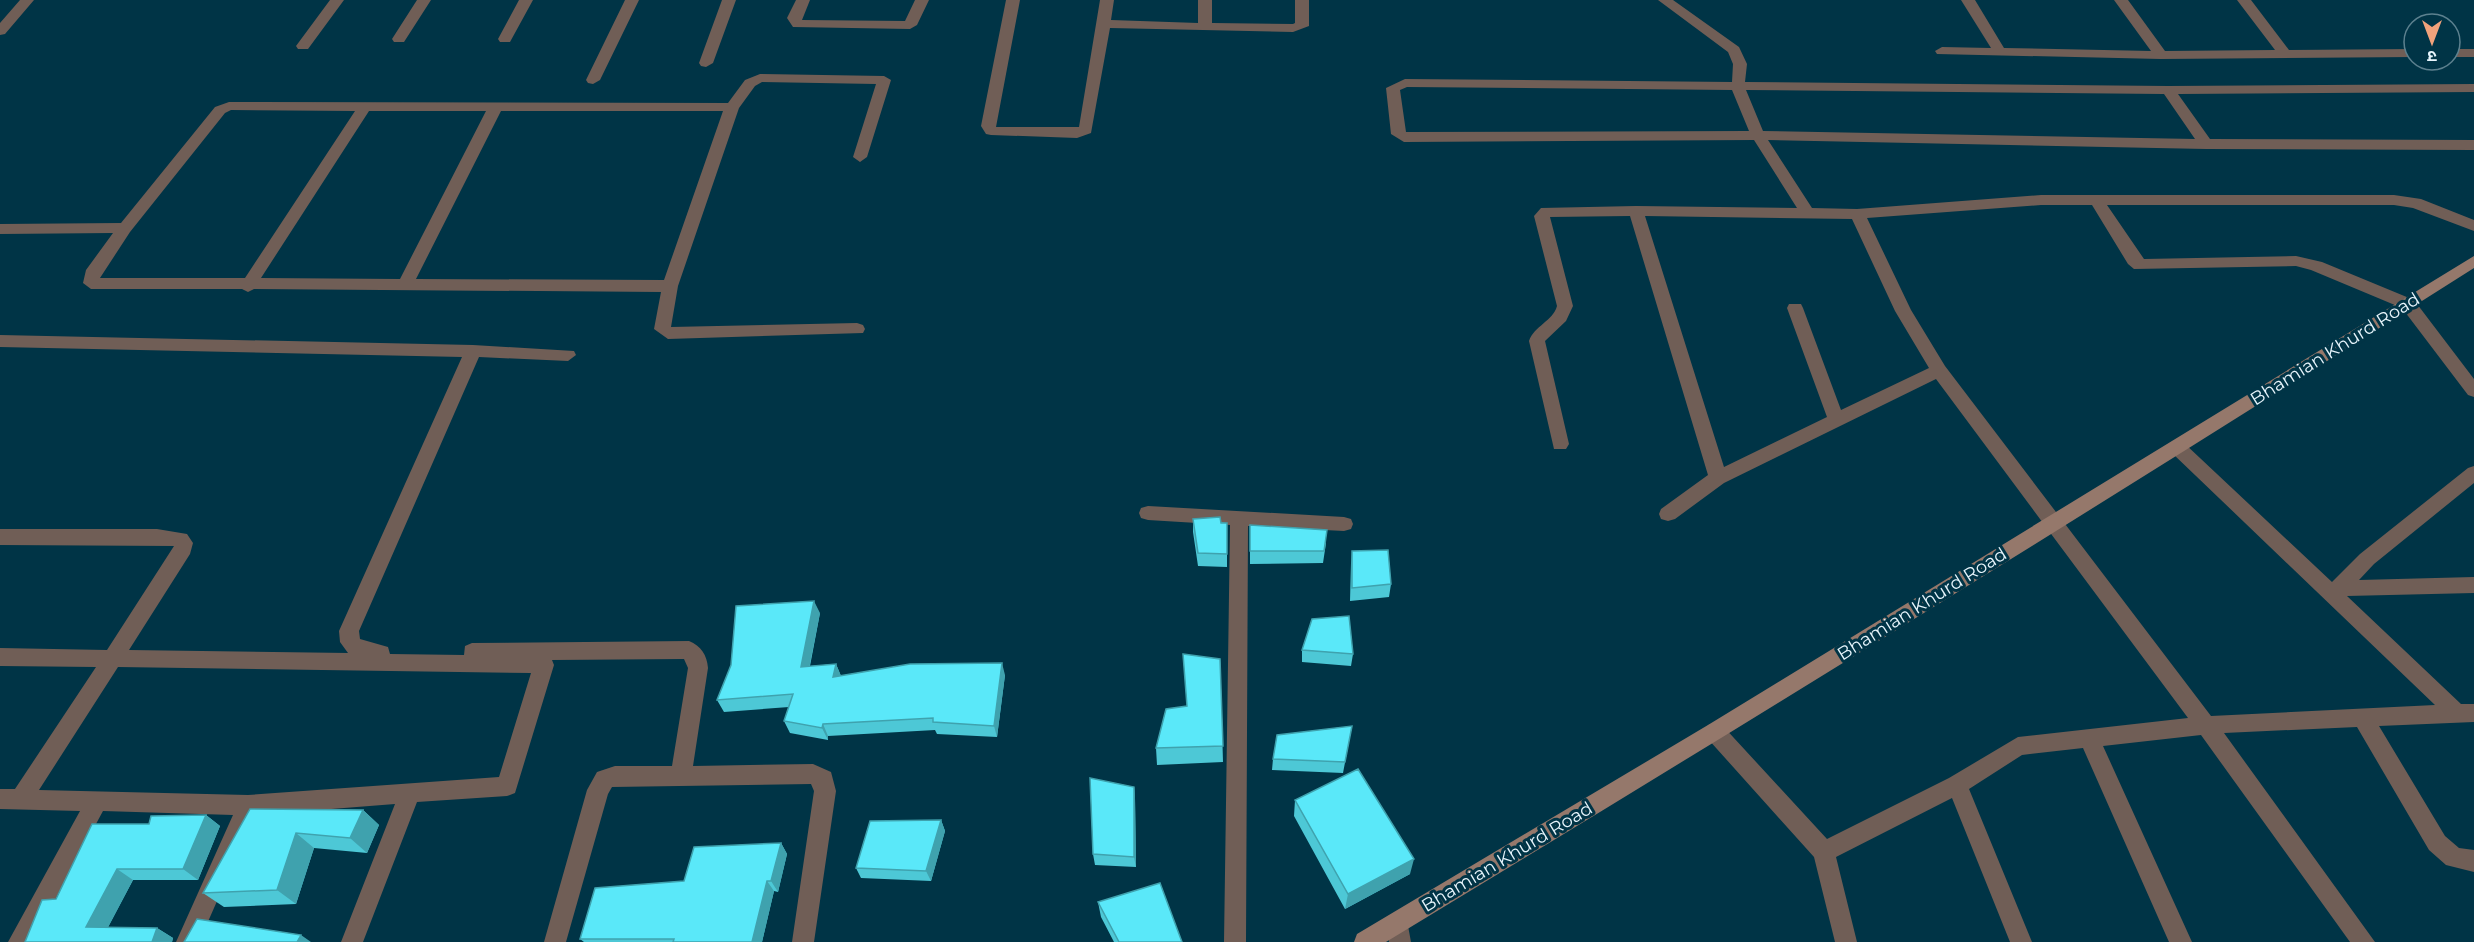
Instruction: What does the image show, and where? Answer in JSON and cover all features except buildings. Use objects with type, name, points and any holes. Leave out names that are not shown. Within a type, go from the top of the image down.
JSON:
[{"type":"street","points":[[0,31],[27,0]]},
{"type":"street","points":[[303,46],[337,0]]},
{"type":"street","points":[[399,39],[424,0]]},
{"type":"street","points":[[505,39],[526,0]]},
{"type":"street","points":[[594,80],[632,0]]},
{"type":"street","points":[[706,63],[729,0]]},
{"type":"street","points":[[803,0],[794,18],[798,24],[910,25],[922,0]]},
{"type":"street","points":[[1013,0],[988,126],[991,131],[1077,133],[1086,130],[1107,0]]},
{"type":"street","points":[[1205,0],[1205,27]]},
{"type":"street","points":[[1104,24],[1297,28],[1302,26],[1302,0]]},
{"type":"street","points":[[1665,0],[1734,50],[1740,64],[1738,88],[1758,135],[1807,213]]},
{"type":"street","points":[[1968,0],[2000,52]]},
{"type":"street","points":[[2121,0],[2161,56]]},
{"type":"street","points":[[2244,0],[2285,54]]},
{"type":"street","points":[[1942,51],[2161,56],[2402,53]]},
{"type":"street","points":[[857,329],[668,333],[661,327],[670,286],[732,107],[750,83],[760,78],[884,80],[860,157]]},
{"type":"street","points":[[2474,88],[2168,90],[1738,88],[1405,83],[1394,88],[1398,134],[1404,137],[1758,135],[2206,144],[2474,145]]},
{"type":"street","points":[[2168,90],[2206,144]]},
{"type":"street","points":[[670,286],[248,286],[91,283],[92,274],[125,228],[225,106],[732,107]]},
{"type":"street","points":[[404,286],[496,106]]},
{"type":"street","points":[[248,286],[364,107]]},
{"type":"street","points":[[2096,200],[2134,260],[2140,265],[2296,261],[2316,266],[2408,304],[2474,391]]},
{"type":"street","points":[[1560,444],[1537,337],[1560,319],[1565,306],[1542,215],[1548,212],[1857,214],[1941,210],[2015,201],[2405,200],[2474,226]]},
{"type":"street","points":[[1636,211],[1718,478]]},
{"type":"street","points":[[1857,214],[1903,310],[1939,370],[2206,725],[2364,942]]},
{"type":"street","points":[[0,229],[125,228]]},
{"type":"street","name":"Bhamian Khurd Road","points":[[1365,942],[1399,932],[1715,732],[2178,448],[2474,261]]},
{"type":"street","points":[[1795,308],[1836,419]]},
{"type":"street","points":[[0,341],[568,355]]},
{"type":"street","points":[[473,351],[349,631],[350,642],[357,649],[374,653],[689,650],[697,659],[698,668],[681,775]]},
{"type":"street","points":[[1668,514],[1718,478],[1939,370]]},
{"type":"street","points":[[2178,448],[2465,713]]},
{"type":"street","points":[[2335,592],[2367,559],[2474,473]]},
{"type":"street","points":[[1148,513],[1344,524]]},
{"type":"street","points":[[1235,942],[1239,518]]},
{"type":"street","points":[[0,537],[157,537],[180,539],[184,543],[181,554],[114,658],[11,799]]},
{"type":"street","points":[[2335,592],[2474,585]]},
{"type":"street","points":[[0,657],[544,665],[507,786],[248,805],[11,799]]},
{"type":"street","points":[[1824,852],[1957,784],[2018,746],[2206,725],[2465,713]]},
{"type":"street","points":[[2362,717],[2437,843],[2454,858],[2474,861]]},
{"type":"street","points":[[1715,732],[1824,852],[1846,942]]},
{"type":"street","points":[[2090,737],[2181,942]]},
{"type":"street","points":[[555,942],[601,783],[615,776],[813,774],[823,779],[825,791],[803,942]]},
{"type":"street","points":[[1957,784],[2021,942]]},
{"type":"street","points":[[352,942],[410,793]]},
{"type":"street","points":[[19,942],[97,802]]},
{"type":"street","points":[[187,942],[248,805]]}]
